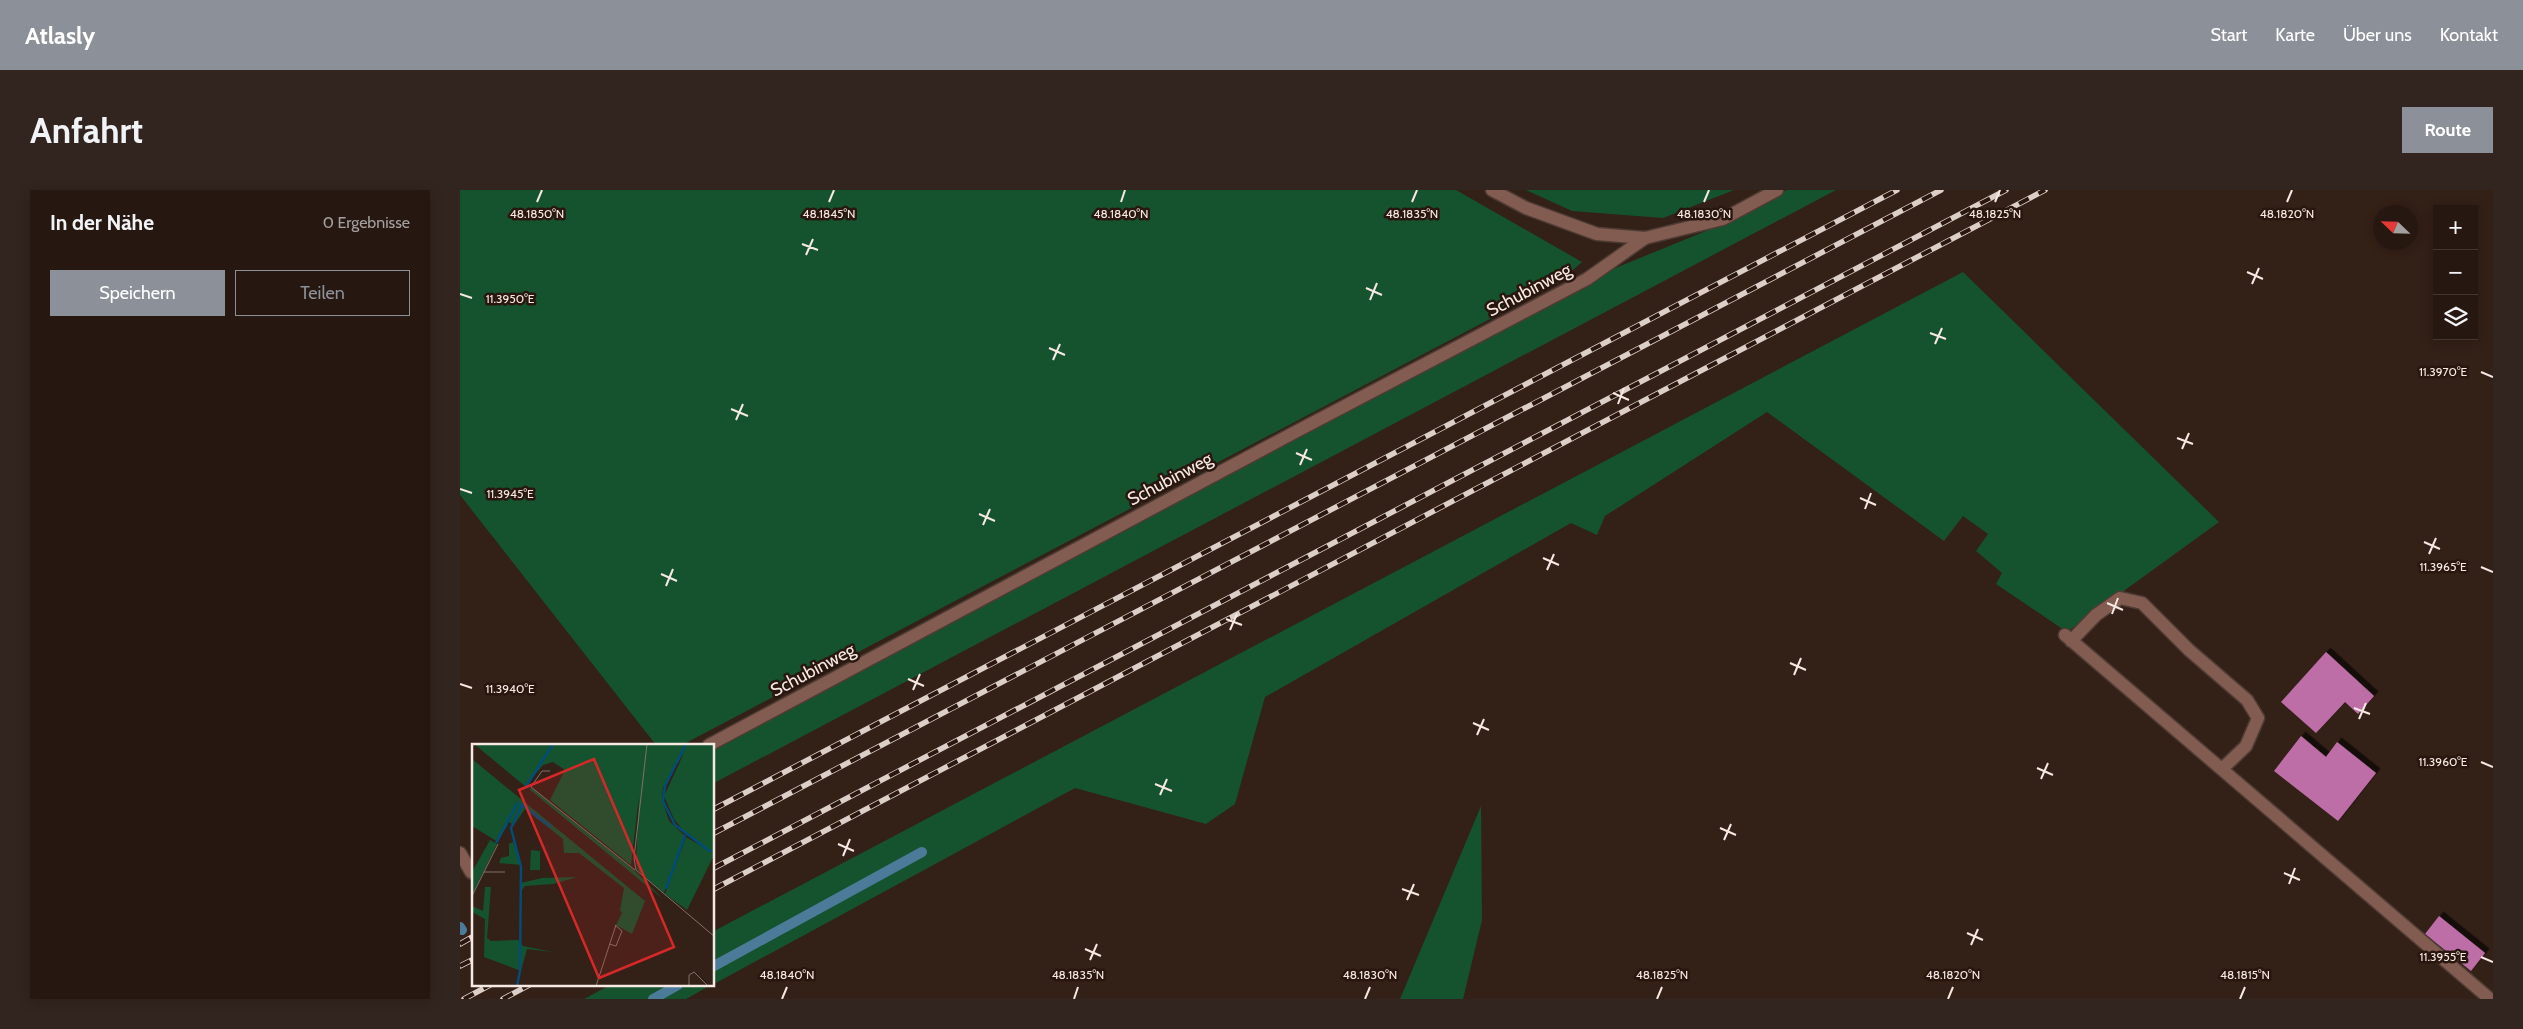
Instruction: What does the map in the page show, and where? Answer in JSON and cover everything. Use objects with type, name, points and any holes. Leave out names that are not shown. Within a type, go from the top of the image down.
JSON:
[{"type":"street","points":[[1492,190],[1526,208],[1597,234],[1645,238],[1722,219],[1777,190]]},
{"type":"street","name":"Schubinweg","points":[[711,744],[1299,430],[1587,279],[1645,238]]},
{"type":"street","points":[[2222,769],[2246,746],[2258,718],[2247,700],[2189,650],[2142,603],[2120,598],[2068,638],[2490,999]]},
{"type":"street","points":[[460,853],[472,871]]},
{"type":"green space","points":[[460,190],[1456,190],[1582,262],[1558,283],[684,744],[655,744],[460,495]]},
{"type":"green space","points":[[1526,190],[1734,190],[1663,218],[1572,211]]},
{"type":"green space","points":[[1787,190],[1836,190],[715,782],[715,749],[1613,269],[1723,224]]},
{"type":"green space","points":[[1963,272],[2219,522],[2067,632],[1996,584],[2002,573],[1976,551],[1988,534],[1963,516],[1944,541],[1767,412],[1605,516],[1597,535],[1571,523],[1265,697],[1235,804],[1206,824],[1075,788],[715,983],[715,930]]},
{"type":"green space","points":[[1481,806],[1482,920],[1463,999],[1400,999]]},
{"type":"green space","points":[[608,986],[709,986],[686,999],[584,999]]},
{"type":"building","points":[[2326,652],[2374,696],[2358,714],[2345,702],[2316,733],[2281,702]]},
{"type":"building","points":[[2301,736],[2326,757],[2337,742],[2376,773],[2338,821],[2274,771]]},
{"type":"building","points":[[2439,916],[2485,953],[2471,971],[2425,934]]},
{"type":"waterway","points":[[715,965],[922,852]]},
{"type":"waterway","points":[[653,999],[676,986]]},
{"type":"railway","points":[[715,808],[1897,190]]},
{"type":"railway","points":[[715,832],[1941,190]]},
{"type":"railway","points":[[715,867],[2006,190]]},
{"type":"railway","points":[[715,888],[2045,190]]},
{"type":"railway","points":[[460,944],[472,937]]},
{"type":"railway","points":[[460,966],[472,960]]},
{"type":"railway","points":[[464,999],[488,986]]},
{"type":"railway","points":[[503,999],[527,986]]}]
